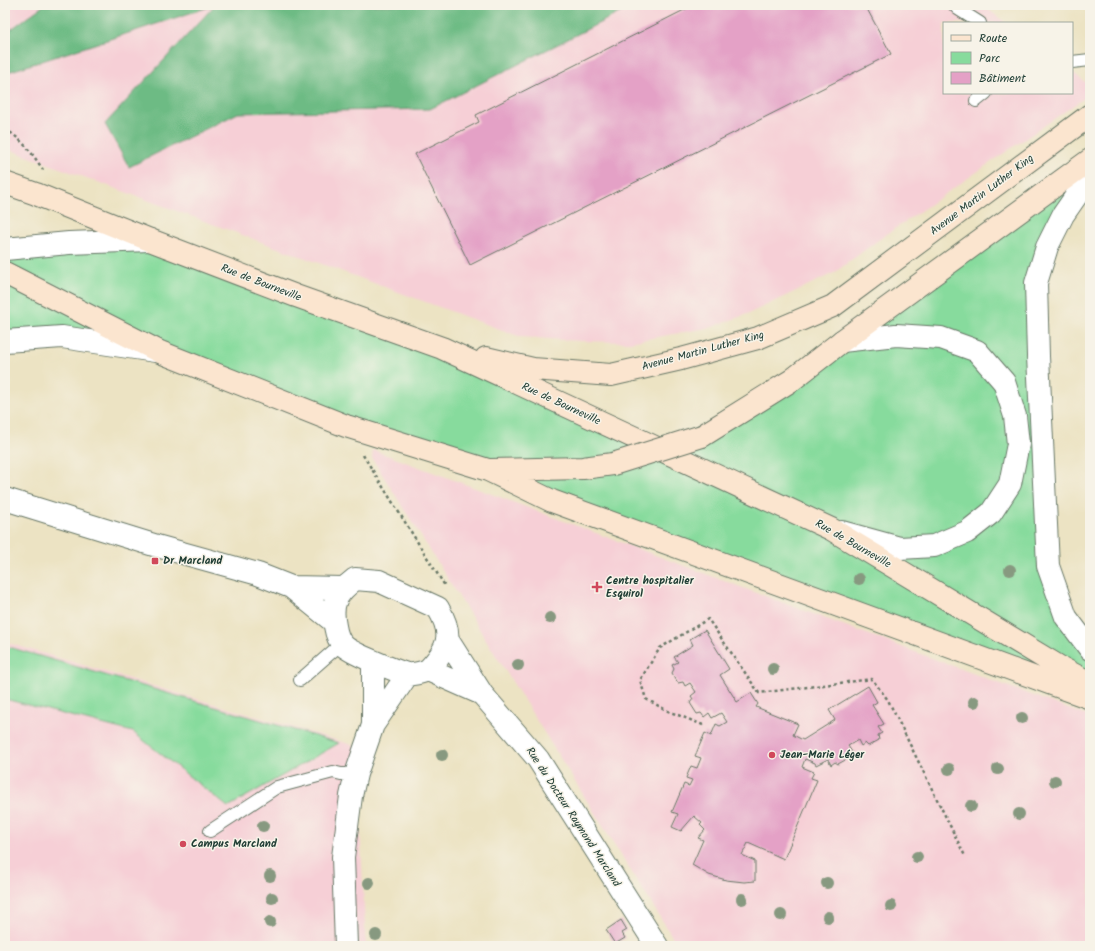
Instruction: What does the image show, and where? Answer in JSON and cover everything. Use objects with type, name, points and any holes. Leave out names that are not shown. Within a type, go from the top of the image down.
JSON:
[{"type":"main road","name":"Avenue Martin Luther King","points":[[442,348],[533,369],[611,375],[681,359],[758,338],[833,306],[1090,115]]},
{"type":"main road","points":[[488,470],[583,468],[613,464],[702,436],[792,380],[842,341],[1090,160]]},
{"type":"main road","name":"Rue de Bourneville","points":[[5,183],[296,296],[442,348],[831,529],[1090,684]]},
{"type":"main road","points":[[9,275],[160,352],[346,426],[488,470],[559,504],[1090,698]]},
{"type":"street","points":[[1090,176],[1063,215],[1047,247],[1036,283],[1048,566],[1066,617],[1090,649]]},
{"type":"street","points":[[5,249],[69,242],[150,240]]},
{"type":"street","points":[[831,529],[900,548],[934,546],[968,532],[991,513],[1010,484],[1018,444],[1015,416],[1004,382],[976,351],[941,338],[896,335],[842,341]]},
{"type":"street","points":[[5,341],[62,337],[160,352]]},
{"type":"street","name":"Rue du Docteur Raymond Marcland","points":[[5,499],[157,546],[258,574],[291,587],[334,622]]},
{"type":"street","name":"Rue du Docteur Raymond Marcland","points":[[291,587],[343,588],[355,579],[379,581],[438,608],[444,618],[448,630],[444,649],[440,658],[418,672]]},
{"type":"street","points":[[341,644],[336,633],[333,606],[336,597],[343,588]]},
{"type":"street","name":"Rue du Docteur Raymond Marcland","points":[[447,639],[482,694],[538,759],[657,946]]},
{"type":"street","name":"Rue du Docteur Raymond Marcland","points":[[341,644],[373,661],[418,672],[482,694]]},
{"type":"street","points":[[346,946],[343,857],[351,796],[356,774],[373,725],[373,661]]},
{"type":"street","points":[[373,725],[418,672]]},
{"type":"lane","points":[[954,5],[978,22]]},
{"type":"lane","points":[[1073,62],[1090,60]]},
{"type":"lane","points":[[976,101],[985,94]]},
{"type":"lane","points":[[300,680],[341,644]]},
{"type":"lane","points":[[210,831],[278,788],[333,772],[341,774],[356,774]]},
{"type":"path","points":[[5,129],[24,143],[35,156],[43,170]]},
{"type":"path","points":[[346,426],[448,591]]},
{"type":"path","points":[[703,725],[668,711],[646,699],[640,680],[660,648],[708,619],[759,694],[872,679],[888,700],[965,856]]},
{"type":"shaded area","points":[[5,5],[982,5],[1005,22],[943,22],[943,94],[1073,94],[1073,73],[1090,86],[1090,94],[877,241],[834,273],[750,313],[712,327],[630,342],[580,341],[521,337],[5,148]]},
{"type":"shaded area","name":"Centre hospitalier Esquirol","points":[[373,450],[1090,717],[1090,946],[678,946],[372,458]]},
{"type":"shaded area","name":"Campus Marcland","points":[[5,642],[356,746],[366,946],[5,946]]},
{"type":"green space","points":[[44,5],[215,5],[5,73],[6,33]]},
{"type":"green space","points":[[215,5],[635,5],[430,109],[238,113],[129,167],[105,124]]},
{"type":"green space","points":[[1090,160],[1036,283],[1048,566],[1090,649],[1090,698],[160,352],[5,341],[5,249],[150,240],[442,348],[656,454],[702,436]]},
{"type":"green space","points":[[5,646],[339,743],[228,807],[133,732],[5,699]]},
{"type":"building","points":[[694,5],[865,5],[891,54],[470,265],[415,154],[479,122],[476,115]]},
{"type":"building","name":"Jean-Marie Léger","points":[[705,630],[729,669],[720,675],[737,702],[751,693],[758,704],[756,707],[798,724],[793,735],[803,740],[835,720],[829,710],[868,686],[877,702],[872,705],[884,724],[878,727],[882,733],[878,735],[879,740],[868,746],[865,743],[861,746],[858,740],[848,746],[852,752],[848,754],[849,758],[838,764],[835,762],[831,765],[828,759],[816,765],[815,763],[805,759],[802,767],[814,772],[811,778],[817,780],[784,859],[748,843],[742,855],[755,861],[755,881],[744,882],[726,880],[709,875],[692,865],[703,840],[698,838],[705,830],[700,825],[702,823],[694,816],[681,831],[672,827],[678,814],[672,812],[684,784],[689,786],[692,780],[686,778],[691,766],[697,768],[701,758],[695,756],[705,733],[711,736],[716,724],[720,726],[727,722],[721,713],[712,718],[709,713],[704,717],[701,713],[697,714],[690,703],[693,699],[691,696],[696,692],[690,683],[685,686],[683,682],[678,683],[672,673],[674,669],[672,665],[678,662],[674,657],[693,645],[690,639]]},
{"type":"building","points":[[621,920],[627,930],[622,933],[625,938],[615,944],[606,930]]},
{"type":"place","name":"Dr Marcland","points":[[155,561]]},
{"type":"place","name":"Centre hospitalier Esquirol","points":[[597,587]]},
{"type":"place","name":"Jean-Marie Léger","points":[[772,755]]},
{"type":"place","name":"Campus Marcland","points":[[183,844]]}]
